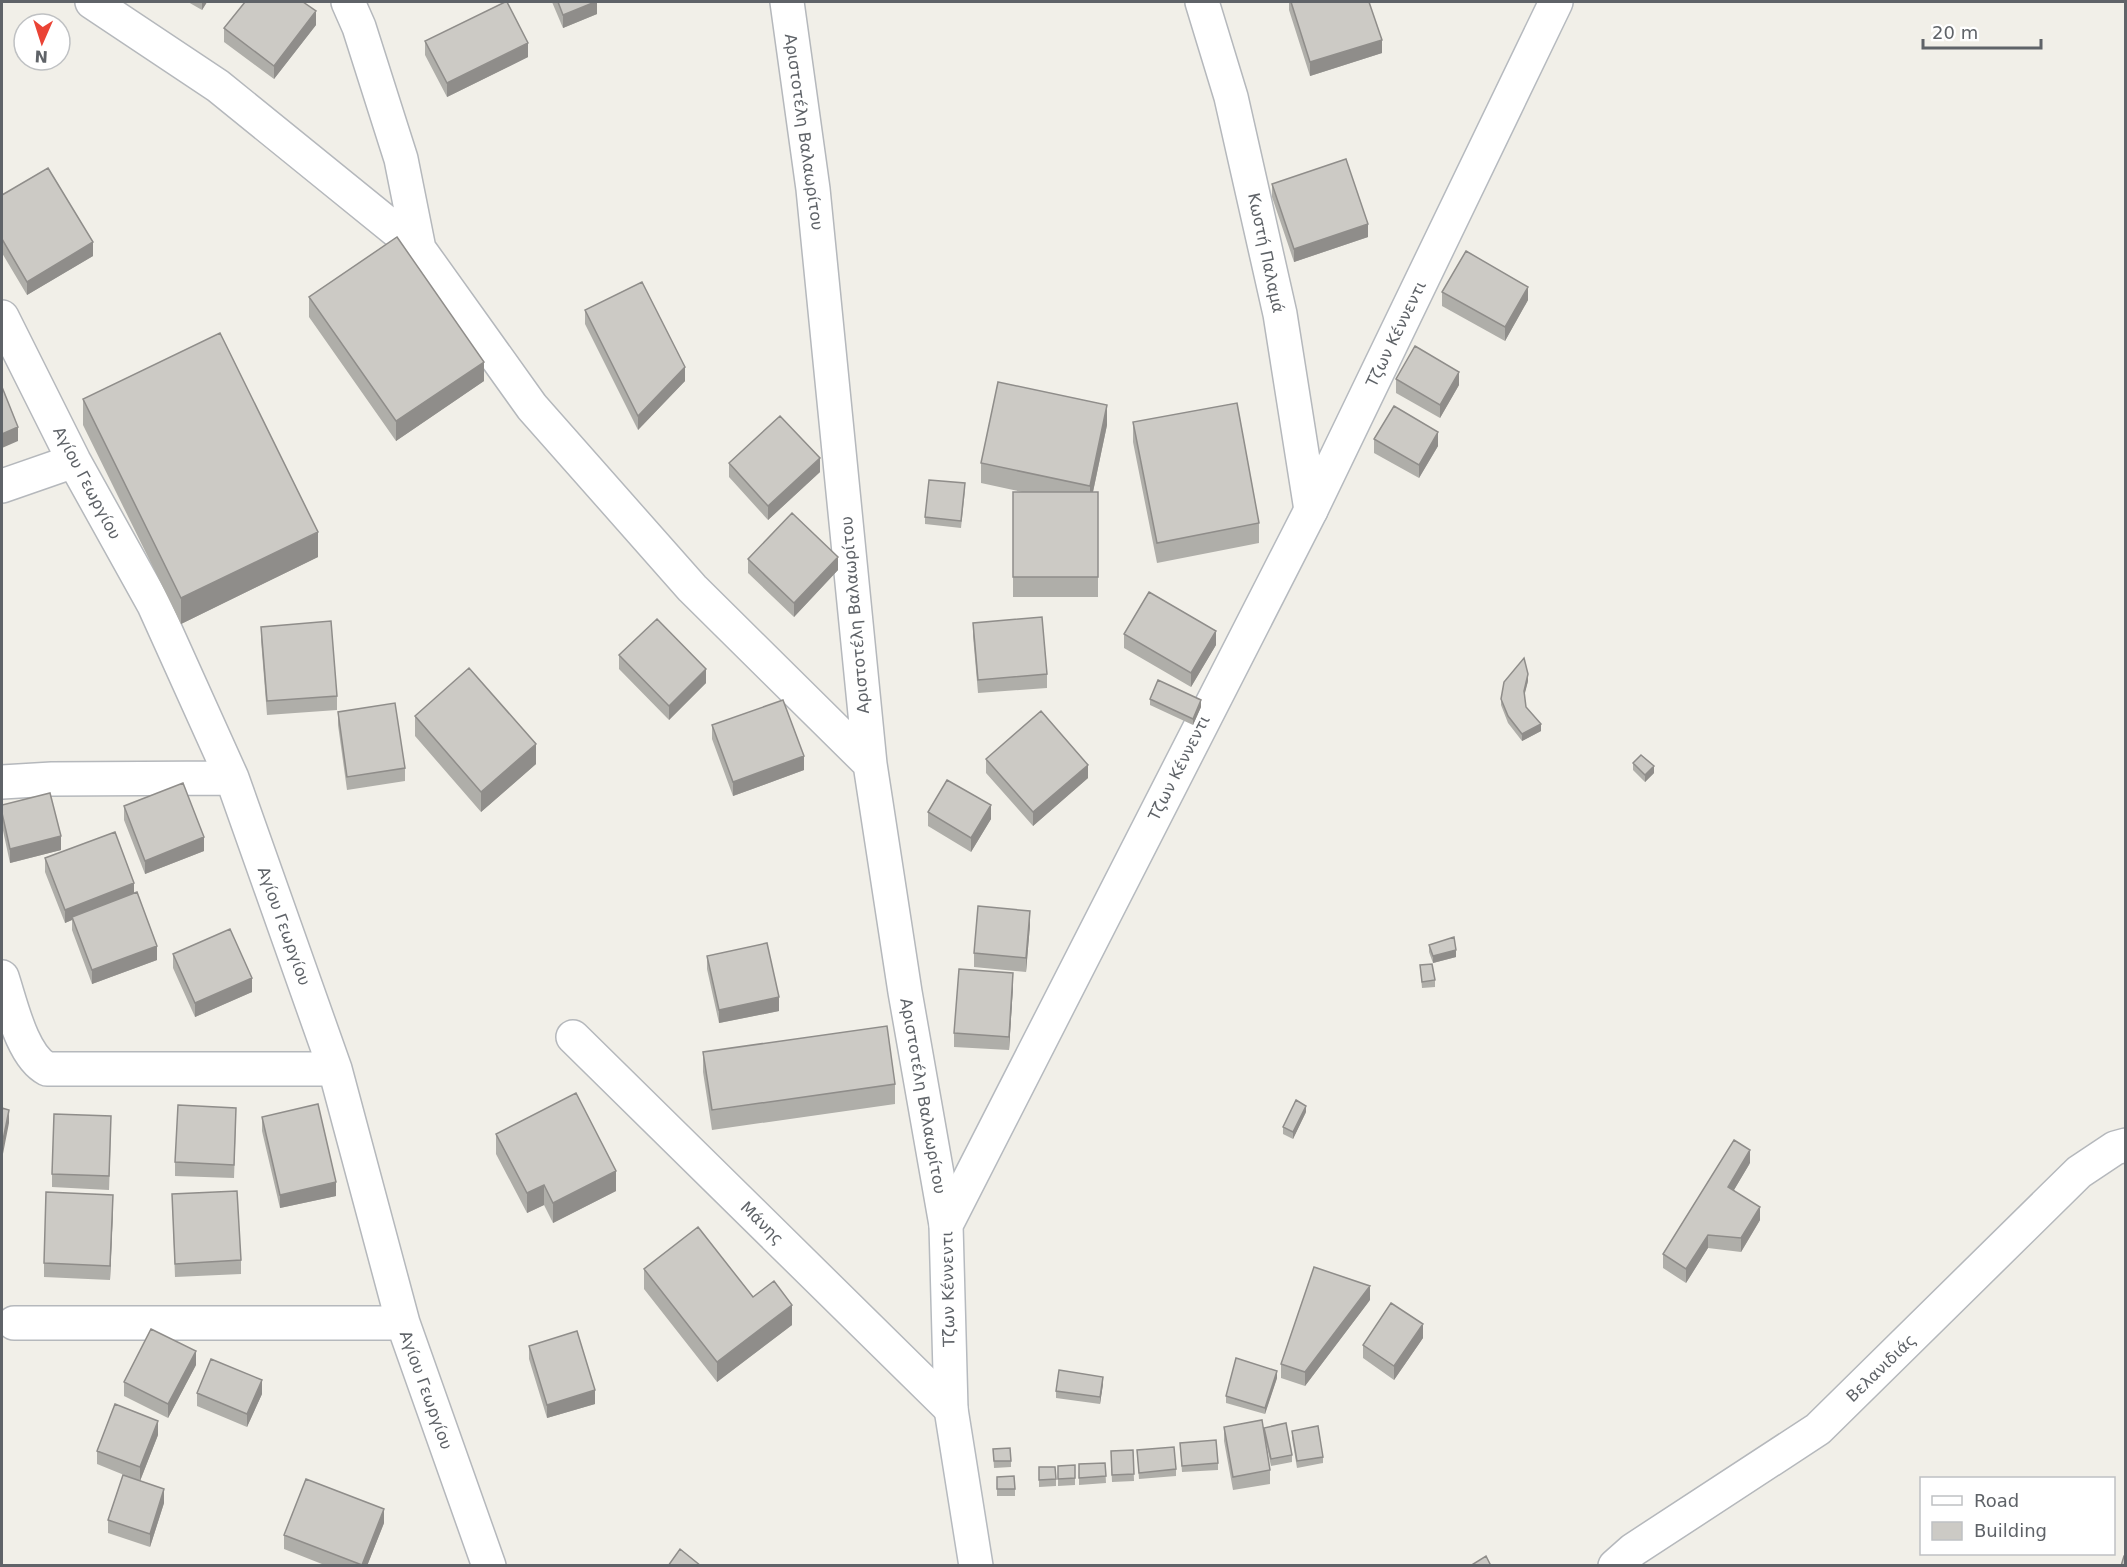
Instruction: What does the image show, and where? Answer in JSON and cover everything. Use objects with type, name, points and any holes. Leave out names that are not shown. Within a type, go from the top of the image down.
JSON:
[{"type":"street","points":[[92,2],[218,86],[419,249],[532,407],[692,588],[870,764]]},
{"type":"street","points":[[348,2],[359,27],[401,159],[419,249]]},
{"type":"street","name":"Αριστοτέλη Βαλαωρίτου","points":[[787,2],[815,212],[870,764],[905,992],[946,1225]]},
{"type":"street","name":"Κωστή Παλαμά","points":[[1203,2],[1231,98],[1280,314],[1311,510]]},
{"type":"street","name":"Τζων Κέννεντι","points":[[976,1566],[951,1408],[946,1225],[1311,510],[1557,2]]},
{"type":"street","name":"Αγίου Γεωργίου","points":[[2,317],[74,461],[154,605],[232,778],[335,1069],[403,1323],[489,1566]]},
{"type":"street","points":[[2,486],[74,461]]},
{"type":"street","points":[[2,782],[52,779],[232,778]]},
{"type":"street","points":[[2,977],[28,1050],[39,1064],[47,1069],[335,1069]]},
{"type":"street","name":"Μάνης","points":[[573,1037],[951,1408]]},
{"type":"street","name":"Βελανιδιάς","points":[[1615,1566],[1633,1550],[1818,1429],[2079,1172],[2115,1148],[2126,1145]]},
{"type":"street","points":[[14,1323],[403,1323]]},
{"type":"building","points":[[245,2],[303,2],[316,11],[274,66],[224,28]]},
{"type":"building","points":[[505,2],[528,43],[447,83],[425,41]]},
{"type":"building","points":[[558,2],[595,2],[563,15]]},
{"type":"building","points":[[1291,2],[1369,2],[1382,40],[1310,62]]},
{"type":"building","points":[[1346,159],[1368,224],[1294,249],[1272,184]]},
{"type":"building","points":[[48,168],[93,242],[27,282],[2,239],[2,195]]},
{"type":"building","points":[[397,237],[484,362],[396,421],[309,297]]},
{"type":"building","points":[[1466,251],[1528,287],[1505,327],[1442,292]]},
{"type":"building","points":[[642,282],[685,367],[638,416],[585,310]]},
{"type":"building","points":[[220,333],[318,532],[181,598],[83,399]]},
{"type":"building","points":[[1415,346],[1459,372],[1440,405],[1396,379]]},
{"type":"building","points":[[998,382],[1107,405],[1090,486],[981,463]]},
{"type":"building","points":[[2,387],[18,427],[2,434]]},
{"type":"building","points":[[1237,403],[1259,523],[1157,543],[1133,422]]},
{"type":"building","points":[[1394,406],[1438,432],[1419,465],[1374,439]]},
{"type":"building","points":[[780,416],[820,458],[768,506],[729,463]]},
{"type":"building","points":[[929,480],[965,483],[961,521],[925,517]]},
{"type":"building","points":[[1013,492],[1098,492],[1098,577],[1013,577]]},
{"type":"building","points":[[792,513],[838,557],[794,603],[748,559]]},
{"type":"building","points":[[1149,592],[1216,631],[1191,673],[1124,634]]},
{"type":"building","points":[[1042,617],[1047,674],[978,680],[973,623]]},
{"type":"building","points":[[657,619],[706,669],[669,706],[619,655]]},
{"type":"building","points":[[331,621],[337,696],[267,701],[261,627]]},
{"type":"building","points":[[1524,658],[1528,674],[1524,691],[1526,707],[1541,724],[1522,734],[1508,716],[1501,699],[1504,682]]},
{"type":"building","points":[[469,668],[536,744],[481,792],[415,716]]},
{"type":"building","points":[[1158,680],[1201,700],[1193,719],[1150,699]]},
{"type":"building","points":[[783,700],[804,756],[733,782],[712,725]]},
{"type":"building","points":[[395,703],[405,768],[347,777],[338,712]]},
{"type":"building","points":[[1041,711],[1088,765],[1033,812],[986,759]]},
{"type":"building","points":[[1641,755],[1654,766],[1645,775],[1633,763]]},
{"type":"building","points":[[947,780],[991,805],[971,838],[928,812]]},
{"type":"building","points":[[183,783],[204,837],[145,861],[124,806]]},
{"type":"building","points":[[50,793],[61,836],[10,849],[2,805]]},
{"type":"building","points":[[115,832],[134,883],[65,910],[45,858]]},
{"type":"building","points":[[137,892],[157,946],[92,970],[72,917]]},
{"type":"building","points":[[978,906],[1030,911],[1026,958],[974,953]]},
{"type":"building","points":[[230,929],[252,978],[195,1003],[173,954]]},
{"type":"building","points":[[1454,937],[1456,950],[1433,956],[1429,945]]},
{"type":"building","points":[[767,943],[779,997],[719,1010],[707,956]]},
{"type":"building","points":[[1432,964],[1435,980],[1422,982],[1420,965]]},
{"type":"building","points":[[959,969],[1013,973],[1009,1037],[954,1033]]},
{"type":"building","points":[[887,1026],[895,1084],[712,1110],[703,1052]]},
{"type":"building","points":[[576,1093],[616,1171],[553,1203],[544,1185],[527,1193],[496,1134]]},
{"type":"building","points":[[1296,1100],[1306,1106],[1293,1132],[1283,1127]]},
{"type":"building","points":[[318,1104],[336,1182],[280,1195],[262,1117]]},
{"type":"building","points":[[178,1105],[236,1108],[234,1165],[175,1162]]},
{"type":"building","points":[[2,1108],[9,1110],[2,1145]]},
{"type":"building","points":[[54,1114],[111,1116],[109,1176],[52,1174]]},
{"type":"building","points":[[1734,1140],[1750,1150],[1728,1187],[1760,1207],[1741,1238],[1708,1235],[1686,1269],[1663,1254]]},
{"type":"building","points":[[237,1191],[241,1260],[175,1264],[172,1194]]},
{"type":"building","points":[[46,1192],[113,1195],[110,1266],[44,1263]]},
{"type":"building","points":[[698,1227],[753,1297],[774,1281],[792,1305],[717,1362],[644,1269]]},
{"type":"building","points":[[1314,1267],[1370,1286],[1305,1372],[1281,1364]]},
{"type":"building","points":[[1391,1303],[1423,1324],[1394,1366],[1363,1345]]},
{"type":"building","points":[[151,1329],[196,1351],[168,1404],[124,1382]]},
{"type":"building","points":[[577,1331],[595,1390],[547,1405],[529,1346]]},
{"type":"building","points":[[1236,1358],[1277,1371],[1265,1408],[1226,1396]]},
{"type":"building","points":[[211,1359],[262,1380],[247,1414],[197,1393]]},
{"type":"building","points":[[1059,1370],[1103,1377],[1100,1397],[1056,1391]]},
{"type":"building","points":[[115,1404],[158,1421],[140,1467],[97,1451]]},
{"type":"building","points":[[1262,1420],[1270,1470],[1233,1477],[1224,1427]]},
{"type":"building","points":[[1286,1423],[1292,1455],[1271,1459],[1264,1428]]},
{"type":"building","points":[[1318,1426],[1323,1457],[1297,1461],[1292,1431]]},
{"type":"building","points":[[1216,1440],[1218,1463],[1182,1466],[1180,1443]]},
{"type":"building","points":[[1174,1447],[1176,1469],[1139,1473],[1137,1450]]},
{"type":"building","points":[[1010,1448],[1011,1461],[994,1461],[993,1449]]},
{"type":"building","points":[[1133,1450],[1134,1474],[1112,1475],[1111,1451]]},
{"type":"building","points":[[1105,1463],[1106,1476],[1079,1478],[1079,1464]]},
{"type":"building","points":[[1075,1465],[1075,1478],[1058,1479],[1058,1466]]},
{"type":"building","points":[[1039,1467],[1055,1467],[1056,1479],[1039,1480]]},
{"type":"building","points":[[123,1475],[164,1489],[150,1534],[108,1520]]},
{"type":"building","points":[[1014,1476],[1015,1489],[997,1489],[997,1477]]},
{"type":"building","points":[[306,1479],[384,1509],[362,1565],[284,1535]]},
{"type":"building","points":[[680,1549],[701,1566],[668,1566]]},
{"type":"building","points":[[1486,1556],[1491,1566],[1470,1566]]},
{"type":"building","points":[[2126,1556],[2126,1566],[2121,1566]]}]
